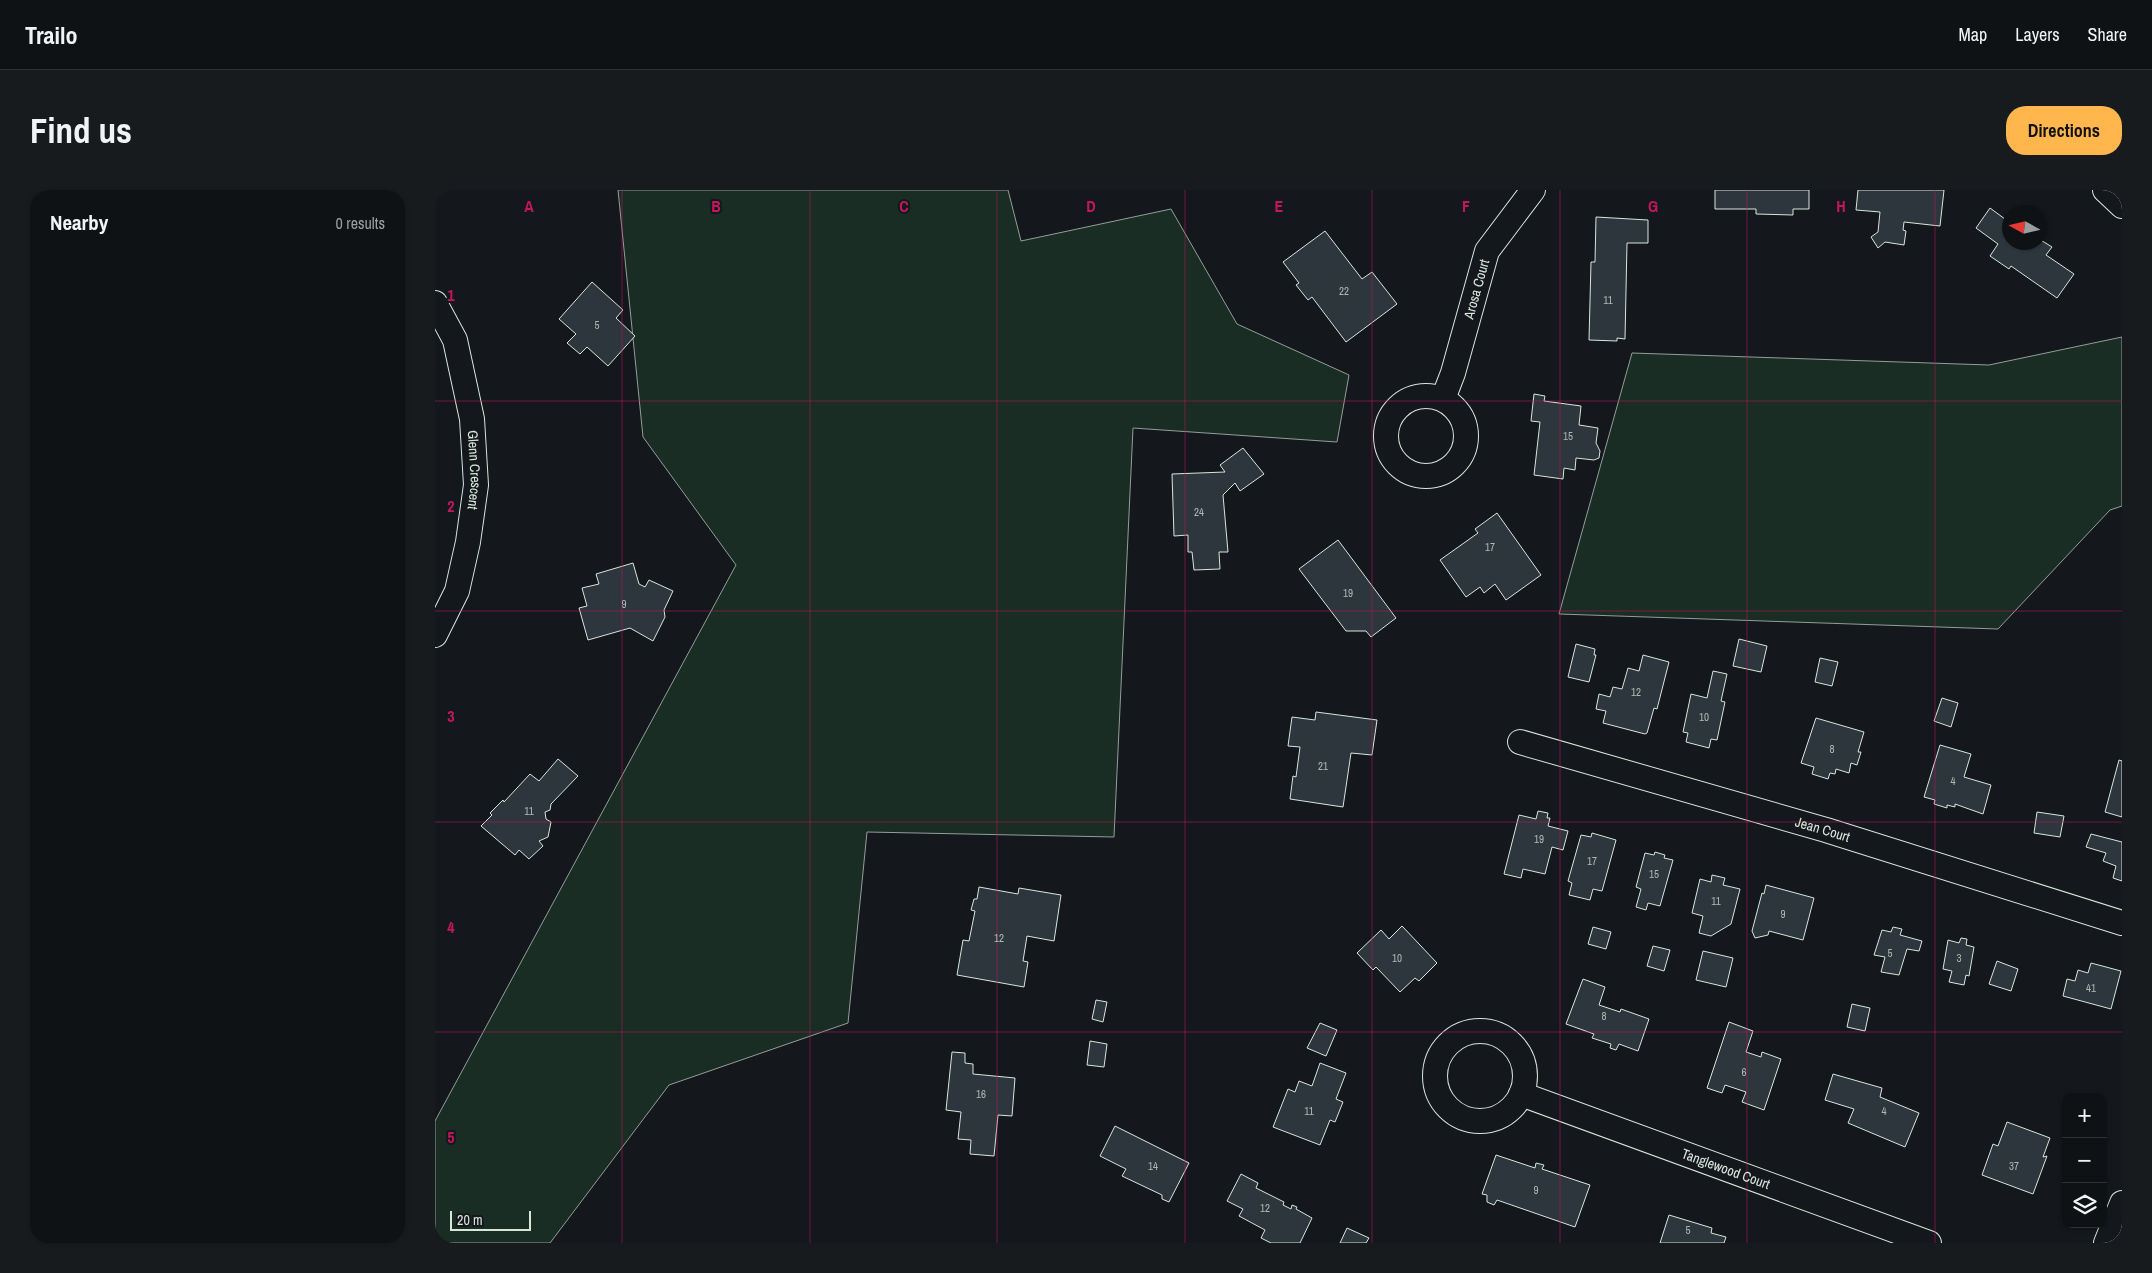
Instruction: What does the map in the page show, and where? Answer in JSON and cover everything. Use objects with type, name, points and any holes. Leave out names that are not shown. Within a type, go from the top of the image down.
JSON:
[{"type":"street","name":"Arosa Court","points":[[1443,399],[1453,373],[1487,251],[1533,190]]},
{"type":"street","points":[[2105,190],[2122,206]]},
{"type":"street","name":"Glenn Crescent","points":[[435,303],[455,340],[472,418],[476,485],[468,542],[457,590],[435,635]]},
{"type":"street","name":"Jean Court","points":[[1520,742],[1826,830],[2122,923]]},
{"type":"street","name":"Tanglewood Court","points":[[1521,1094],[1929,1243]]},
{"type":"street","points":[[2106,1243],[2122,1203]]},
{"type":"green space","points":[[618,190],[1008,190],[1021,241],[1171,209],[1237,324],[1349,375],[1337,442],[1133,428],[1114,837],[867,832],[848,1023],[669,1085],[550,1243],[435,1243],[435,1121],[736,565],[643,437]]},
{"type":"green space","points":[[2122,337],[2122,506],[2110,510],[1998,629],[1559,614],[1632,353],[1989,365]]},
{"type":"building","points":[[1715,190],[1809,190],[1809,209],[1793,209],[1793,215],[1756,214],[1756,209],[1715,209]]},
{"type":"building","points":[[1858,190],[1944,190],[1940,226],[1904,222],[1903,230],[1906,231],[1904,245],[1885,242],[1878,248],[1871,237],[1878,232],[1880,212],[1856,210]]},
{"type":"building","points":[[1990,208],[2002,217],[2002,250],[2047,250],[2047,244],[2052,247],[2046,255],[2074,274],[2057,298],[2011,266],[2009,269],[1990,256],[1998,244],[1976,228]]},
{"type":"building","points":[[1596,217],[1648,220],[1648,243],[1627,243],[1625,339],[1617,338],[1617,341],[1589,340],[1591,262],[1595,262]]},
{"type":"building","points":[[1325,231],[1362,279],[1372,272],[1397,304],[1346,342],[1312,297],[1308,300],[1296,285],[1299,283],[1283,262]]},
{"type":"building","points":[[592,282],[623,310],[616,318],[635,336],[608,366],[587,347],[580,354],[567,343],[576,334],[559,319]]},
{"type":"building","points":[[1534,394],[1545,396],[1544,401],[1581,406],[1579,425],[1598,428],[1596,443],[1600,451],[1599,458],[1594,460],[1576,458],[1575,470],[1564,468],[1563,479],[1534,475],[1540,422],[1531,421]]},
{"type":"building","points":[[1243,448],[1264,474],[1240,491],[1235,483],[1223,495],[1228,552],[1219,552],[1220,569],[1194,570],[1192,552],[1188,552],[1188,535],[1174,536],[1172,474],[1225,472],[1220,465]]},
{"type":"building","points":[[1497,513],[1541,575],[1506,600],[1495,584],[1484,593],[1480,587],[1466,597],[1440,560],[1478,533],[1475,529]]},
{"type":"building","points":[[1338,540],[1396,618],[1371,637],[1366,631],[1346,631],[1299,569]]},
{"type":"building","points":[[633,563],[639,584],[645,587],[649,580],[673,591],[664,610],[665,617],[653,641],[630,628],[588,640],[579,608],[587,606],[582,588],[599,584],[596,574]]},
{"type":"building","points":[[1739,639],[1767,646],[1761,672],[1733,666]]},
{"type":"building","points":[[1576,644],[1595,649],[1594,655],[1596,655],[1589,682],[1568,677]]},
{"type":"building","points":[[1643,655],[1669,662],[1657,709],[1654,708],[1647,733],[1645,734],[1603,723],[1606,711],[1596,709],[1599,694],[1610,697],[1613,687],[1622,689],[1628,668],[1639,671]]},
{"type":"building","points":[[1820,658],[1838,662],[1832,686],[1815,682]]},
{"type":"building","points":[[1713,671],[1727,674],[1721,701],[1725,702],[1717,740],[1711,739],[1709,748],[1686,742],[1688,733],[1683,732],[1691,694],[1707,698]]},
{"type":"building","points":[[1942,698],[1958,703],[1951,727],[1934,721]]},
{"type":"building","points":[[1316,712],[1377,720],[1372,755],[1351,753],[1343,807],[1290,799],[1293,776],[1296,777],[1300,747],[1288,746],[1292,717],[1315,720]]},
{"type":"building","points":[[1816,718],[1864,732],[1858,752],[1861,752],[1857,765],[1851,763],[1849,773],[1836,769],[1835,774],[1830,773],[1828,779],[1812,774],[1814,767],[1801,763]]},
{"type":"building","points":[[1940,745],[1971,754],[1964,777],[1991,785],[1983,814],[1955,804],[1955,807],[1947,805],[1947,808],[1934,804],[1935,800],[1924,797]]},
{"type":"building","points":[[558,759],[578,776],[551,804],[550,810],[545,812],[546,819],[551,822],[548,837],[539,841],[543,846],[529,859],[519,850],[515,855],[481,826],[492,815],[490,813],[503,800],[504,802],[530,774],[539,781]]},
{"type":"building","points":[[2119,760],[2122,761],[2122,817],[2105,812]]},
{"type":"building","points":[[1538,811],[1548,813],[1547,818],[1550,818],[1548,826],[1568,831],[1563,850],[1552,847],[1545,874],[1523,869],[1521,878],[1504,874],[1519,815],[1536,819]]},
{"type":"building","points":[[2037,812],[2064,816],[2060,837],[2034,833]]},
{"type":"building","points":[[1592,833],[1616,840],[1602,891],[1593,889],[1590,900],[1569,895],[1572,883],[1568,881],[1581,835],[1591,837]]},
{"type":"building","points":[[2091,834],[2122,842],[2122,881],[2113,878],[2116,866],[2103,861],[2106,853],[2086,847]]},
{"type":"building","points":[[1655,852],[1665,855],[1664,858],[1673,860],[1660,906],[1648,903],[1646,910],[1636,907],[1641,889],[1636,887],[1645,853],[1654,855]]},
{"type":"building","points":[[1712,875],[1725,878],[1723,885],[1740,889],[1731,924],[1711,936],[1699,933],[1703,916],[1692,913],[1700,879],[1711,882]]},
{"type":"building","points":[[1766,885],[1814,898],[1803,940],[1769,931],[1768,935],[1755,938],[1752,931]]},
{"type":"building","points":[[979,887],[1018,894],[1019,888],[1061,895],[1054,941],[1027,936],[1023,961],[1028,962],[1024,987],[957,975],[963,940],[969,941],[975,911],[971,910],[974,899],[977,899]]},
{"type":"building","points":[[1402,926],[1437,963],[1419,981],[1415,978],[1400,992],[1376,967],[1373,970],[1357,953],[1381,930],[1389,939]]},
{"type":"building","points":[[1593,927],[1611,932],[1606,949],[1588,944]]},
{"type":"building","points":[[1893,927],[1902,929],[1900,935],[1922,941],[1919,951],[1907,949],[1899,975],[1881,972],[1885,957],[1874,955],[1882,930],[1891,932]]},
{"type":"building","points":[[1961,938],[1967,939],[1966,945],[1974,947],[1969,976],[1966,975],[1964,985],[1949,982],[1952,971],[1943,969],[1948,940],[1959,943]]},
{"type":"building","points":[[1653,946],[1670,950],[1664,971],[1647,966]]},
{"type":"building","points":[[1703,951],[1733,958],[1726,987],[1696,980]]},
{"type":"building","points":[[1997,961],[2018,969],[2011,991],[1989,984]]},
{"type":"building","points":[[2091,963],[2121,971],[2111,1009],[2063,996],[2067,979],[2075,981],[2078,970],[2088,973]]},
{"type":"building","points":[[1583,979],[1605,987],[1599,1005],[1620,1012],[1621,1009],[1649,1019],[1638,1051],[1619,1044],[1616,1050],[1610,1048],[1611,1044],[1592,1038],[1594,1034],[1566,1024]]},
{"type":"building","points":[[1096,1000],[1107,1002],[1103,1022],[1092,1019]]},
{"type":"building","points":[[1852,1004],[1870,1008],[1865,1031],[1847,1027]]},
{"type":"building","points":[[1729,1022],[1753,1031],[1746,1052],[1761,1057],[1762,1052],[1781,1059],[1764,1110],[1742,1102],[1746,1092],[1725,1085],[1722,1093],[1707,1088]]},
{"type":"building","points":[[1320,1023],[1337,1030],[1326,1056],[1307,1048]]},
{"type":"building","points":[[1090,1041],[1107,1044],[1104,1067],[1087,1065]]},
{"type":"building","points":[[952,1052],[965,1053],[965,1063],[973,1064],[973,1074],[1015,1078],[1012,1116],[998,1115],[994,1156],[970,1154],[971,1140],[958,1139],[961,1112],[946,1110]]},
{"type":"building","points":[[1320,1063],[1346,1073],[1336,1099],[1343,1102],[1335,1122],[1330,1120],[1320,1145],[1273,1127],[1288,1089],[1295,1092],[1299,1081],[1312,1086]]},
{"type":"building","points":[[1833,1074],[1882,1088],[1880,1097],[1919,1113],[1905,1147],[1848,1123],[1854,1109],[1825,1100]]},
{"type":"building","points":[[2007,1122],[2050,1138],[2043,1157],[2047,1156],[2033,1194],[1982,1175],[1993,1144],[1998,1146]]},
{"type":"building","points":[[1115,1126],[1189,1163],[1169,1202],[1162,1199],[1162,1195],[1122,1176],[1126,1169],[1100,1156]]},
{"type":"building","points":[[1496,1155],[1535,1168],[1536,1163],[1544,1165],[1542,1169],[1590,1185],[1575,1227],[1497,1200],[1494,1205],[1487,1202],[1487,1195],[1482,1194]]},
{"type":"building","points":[[1241,1174],[1258,1183],[1256,1188],[1284,1202],[1283,1205],[1291,1209],[1292,1205],[1297,1207],[1296,1209],[1312,1218],[1300,1243],[1271,1243],[1261,1238],[1265,1230],[1239,1216],[1243,1209],[1227,1201]]},
{"type":"building","points":[[1669,1215],[1712,1228],[1711,1233],[1726,1237],[1724,1243],[1660,1243]]},
{"type":"building","points":[[1347,1228],[1369,1238],[1366,1243],[1340,1243]]}]
